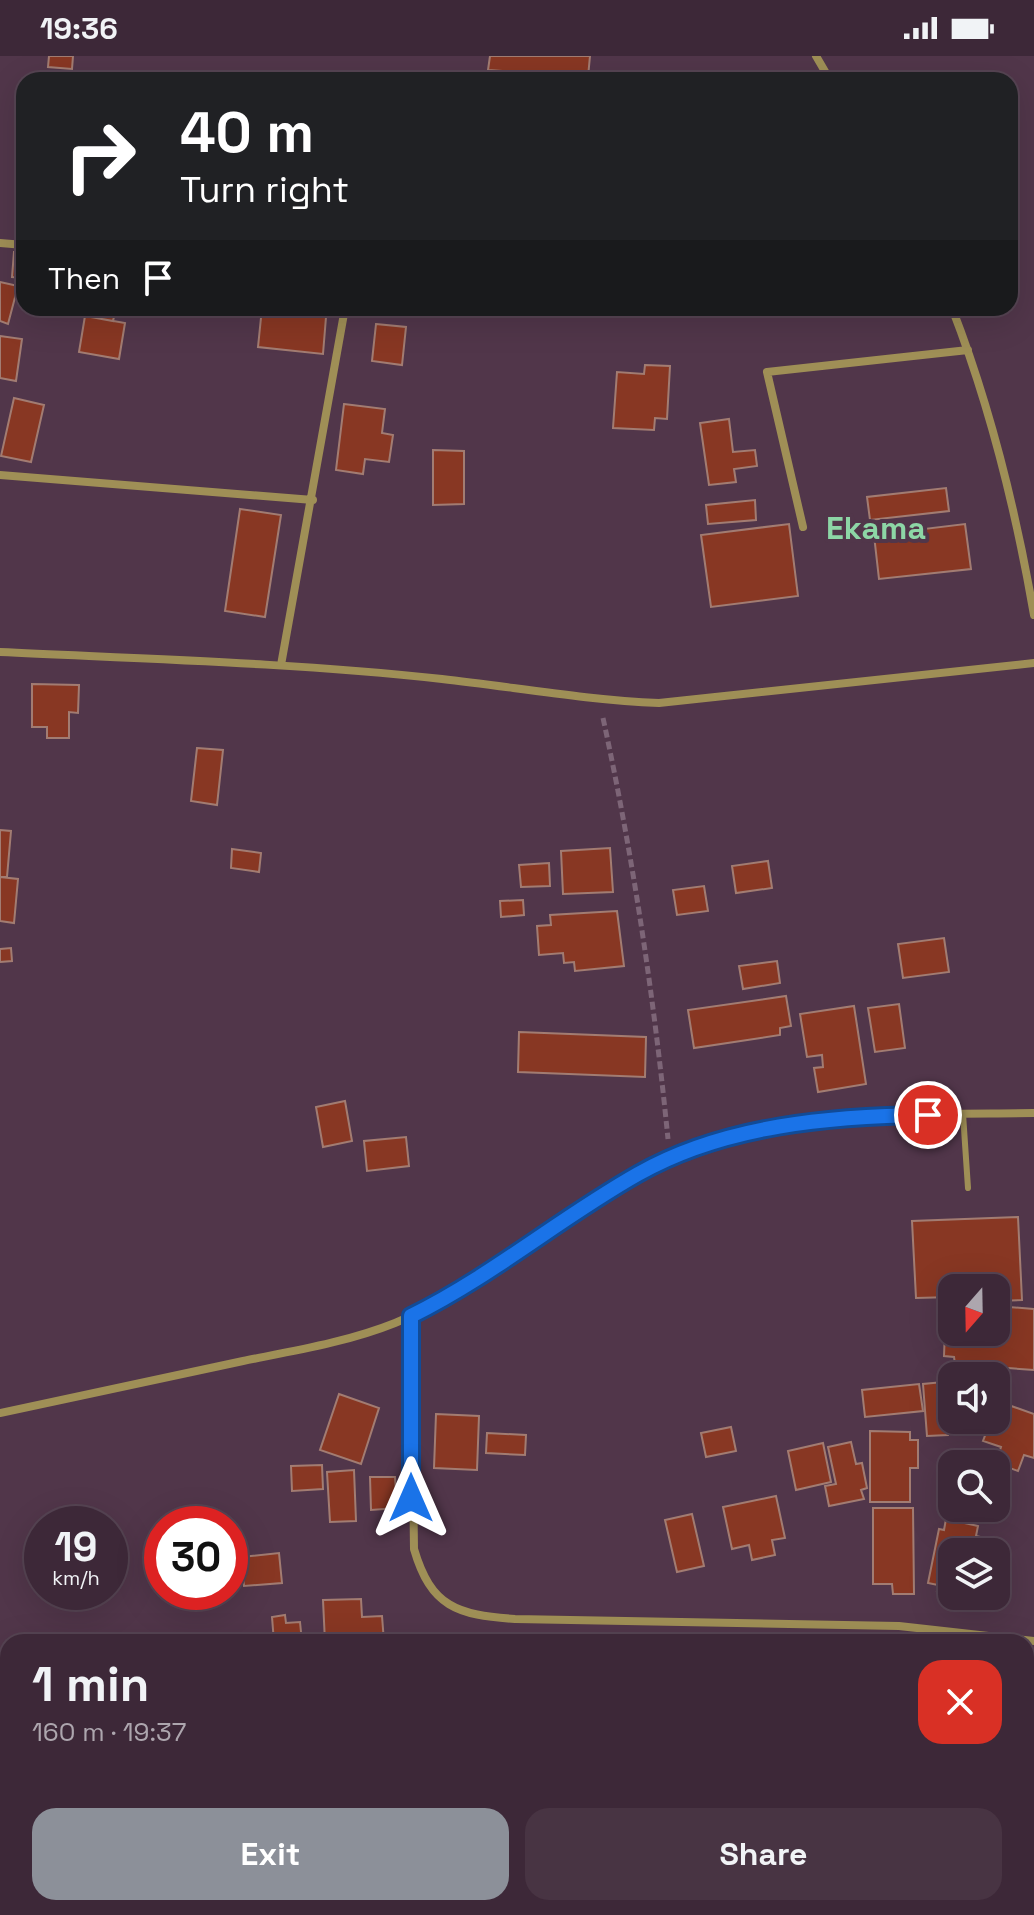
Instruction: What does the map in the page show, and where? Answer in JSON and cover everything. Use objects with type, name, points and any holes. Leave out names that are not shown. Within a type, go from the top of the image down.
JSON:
[{"type":"street","points":[[281,665],[344,316]]},
{"type":"street","points":[[955,316],[968,350],[1021,539],[1034,615]]},
{"type":"street","points":[[803,527],[767,372],[968,350]]},
{"type":"street","points":[[0,475],[313,500]]},
{"type":"street","points":[[0,652],[281,665],[442,679],[599,701],[659,703],[1034,663]]},
{"type":"street","points":[[0,1413],[277,1354],[411,1316],[491,1272],[639,1173],[670,1159],[750,1133],[819,1121],[1034,1113]]},
{"type":"street","points":[[411,1316],[414,1549],[422,1576],[435,1595],[446,1603],[479,1616],[515,1619],[899,1626],[971,1634]]},
{"type":"lane","points":[[963,1114],[968,1188]]},
{"type":"path","points":[[599,701],[619,790],[660,1065],[670,1159]]},
{"type":"building","points":[[49,56],[73,56],[72,69],[48,67]]},
{"type":"building","points":[[490,56],[590,56],[588,72],[488,70]]},
{"type":"building","points":[[14,252],[16,252],[16,277],[12,277]]},
{"type":"building","points":[[0,282],[16,286],[16,294],[8,324],[0,321]]},
{"type":"building","points":[[85,316],[114,316],[113,321]]},
{"type":"building","points":[[85,316],[125,323],[119,359],[79,352]]},
{"type":"building","points":[[261,316],[326,317],[323,354],[258,347]]},
{"type":"building","points":[[376,324],[406,327],[402,365],[372,361]]},
{"type":"building","points":[[0,336],[22,339],[16,381],[0,378]]},
{"type":"building","points":[[645,365],[670,366],[667,419],[655,418],[654,430],[613,428],[617,372],[644,374]]},
{"type":"building","points":[[14,398],[44,405],[31,462],[1,456]]},
{"type":"building","points":[[344,404],[385,409],[382,433],[393,435],[389,462],[365,459],[363,474],[336,470]]},
{"type":"building","points":[[729,419],[733,452],[755,450],[757,466],[734,469],[736,482],[709,485],[700,423]]},
{"type":"building","points":[[433,450],[464,451],[464,504],[433,505]]},
{"type":"building","points":[[946,488],[949,511],[870,520],[867,497]]},
{"type":"building","points":[[755,500],[756,520],[708,524],[706,505]]},
{"type":"building","points":[[240,509],[281,515],[265,617],[225,611]]},
{"type":"building","points":[[789,524],[798,596],[711,607],[701,535]]},
{"type":"building","points":[[965,524],[971,569],[879,579],[874,535]]},
{"type":"building","points":[[32,684],[79,685],[78,713],[69,712],[69,738],[47,738],[47,727],[32,727]]},
{"type":"building","points":[[197,748],[223,750],[217,805],[191,801]]},
{"type":"building","points":[[0,830],[11,831],[7,877],[0,877]]},
{"type":"building","points":[[610,848],[613,892],[563,894],[561,851]]},
{"type":"building","points":[[232,849],[261,853],[259,872],[231,868]]},
{"type":"building","points":[[768,861],[772,888],[736,893],[732,866]]},
{"type":"building","points":[[549,863],[550,886],[521,887],[519,865]]},
{"type":"building","points":[[0,877],[18,879],[14,923],[0,921]]},
{"type":"building","points":[[704,886],[708,911],[677,915],[673,890]]},
{"type":"building","points":[[523,900],[524,915],[501,917],[500,901]]},
{"type":"building","points":[[617,911],[624,966],[575,971],[574,962],[564,963],[563,953],[539,955],[537,926],[551,925],[550,915]]},
{"type":"building","points":[[944,938],[949,972],[903,978],[898,944]]},
{"type":"building","points":[[11,948],[12,961],[0,962],[0,949]]},
{"type":"building","points":[[777,961],[780,983],[743,989],[739,966]]},
{"type":"building","points":[[786,996],[791,1026],[780,1028],[780,1035],[694,1048],[688,1010]]},
{"type":"building","points":[[899,1004],[905,1048],[875,1052],[868,1008]]},
{"type":"building","points":[[854,1006],[866,1084],[818,1092],[814,1068],[823,1067],[822,1055],[807,1057],[800,1014]]},
{"type":"building","points":[[519,1032],[646,1037],[645,1077],[518,1072]]},
{"type":"building","points":[[345,1101],[352,1141],[323,1147],[316,1107]]},
{"type":"building","points":[[406,1137],[409,1166],[367,1171],[364,1141]]},
{"type":"building","points":[[1018,1217],[1022,1300],[1010,1300],[1010,1274],[938,1274],[938,1297],[916,1298],[912,1221]]},
{"type":"building","points":[[1010,1307],[1034,1309],[1034,1370],[1010,1368],[1010,1362],[955,1362],[954,1357],[944,1356],[944,1346],[1010,1346]]},
{"type":"building","points":[[938,1382],[938,1434],[948,1435],[927,1436],[923,1384]]},
{"type":"building","points":[[919,1384],[923,1411],[865,1417],[862,1390]]},
{"type":"building","points":[[339,1394],[379,1408],[361,1464],[320,1450]]},
{"type":"building","points":[[1010,1406],[1034,1414],[1034,1458],[1024,1455],[1018,1471],[1010,1468],[1010,1450],[1000,1450],[1001,1447],[983,1441],[986,1434],[1010,1434]]},
{"type":"building","points":[[436,1414],[479,1416],[477,1470],[434,1468]]},
{"type":"building","points":[[731,1427],[736,1451],[706,1457],[701,1433]]},
{"type":"building","points":[[870,1431],[910,1432],[910,1440],[918,1440],[918,1468],[910,1468],[910,1502],[870,1502]]},
{"type":"building","points":[[487,1433],[526,1435],[525,1455],[486,1453]]},
{"type":"building","points":[[851,1442],[856,1464],[862,1463],[867,1488],[861,1490],[864,1499],[829,1506],[825,1486],[836,1484],[828,1447]]},
{"type":"building","points":[[823,1443],[831,1482],[796,1490],[788,1451]]},
{"type":"building","points":[[322,1465],[323,1489],[292,1491],[291,1466]]},
{"type":"building","points":[[354,1470],[356,1521],[330,1522],[327,1472]]},
{"type":"building","points":[[370,1477],[395,1477],[397,1508],[371,1510]]},
{"type":"building","points":[[776,1496],[785,1538],[772,1540],[775,1555],[752,1560],[749,1545],[732,1549],[723,1507]]},
{"type":"building","points":[[873,1508],[913,1508],[914,1594],[893,1594],[892,1584],[873,1584]]},
{"type":"building","points":[[692,1514],[704,1566],[677,1572],[665,1520]]},
{"type":"building","points":[[945,1522],[960,1522],[978,1526],[976,1536],[985,1538],[938,1538],[938,1585],[928,1583],[939,1529],[944,1530]]},
{"type":"building","points":[[279,1553],[282,1583],[248,1586],[248,1556]]},
{"type":"building","points":[[361,1599],[362,1617],[382,1616],[383,1634],[325,1634],[323,1600]]},
{"type":"building","points":[[285,1615],[286,1623],[300,1622],[301,1634],[273,1634],[272,1617]]},
{"type":"district","name":"Ekama","points":[[876,528]]},
{"type":"route","points":[[411,1498],[411,1316],[491,1272],[639,1173],[696,1149],[750,1133],[819,1121],[928,1115]]}]
